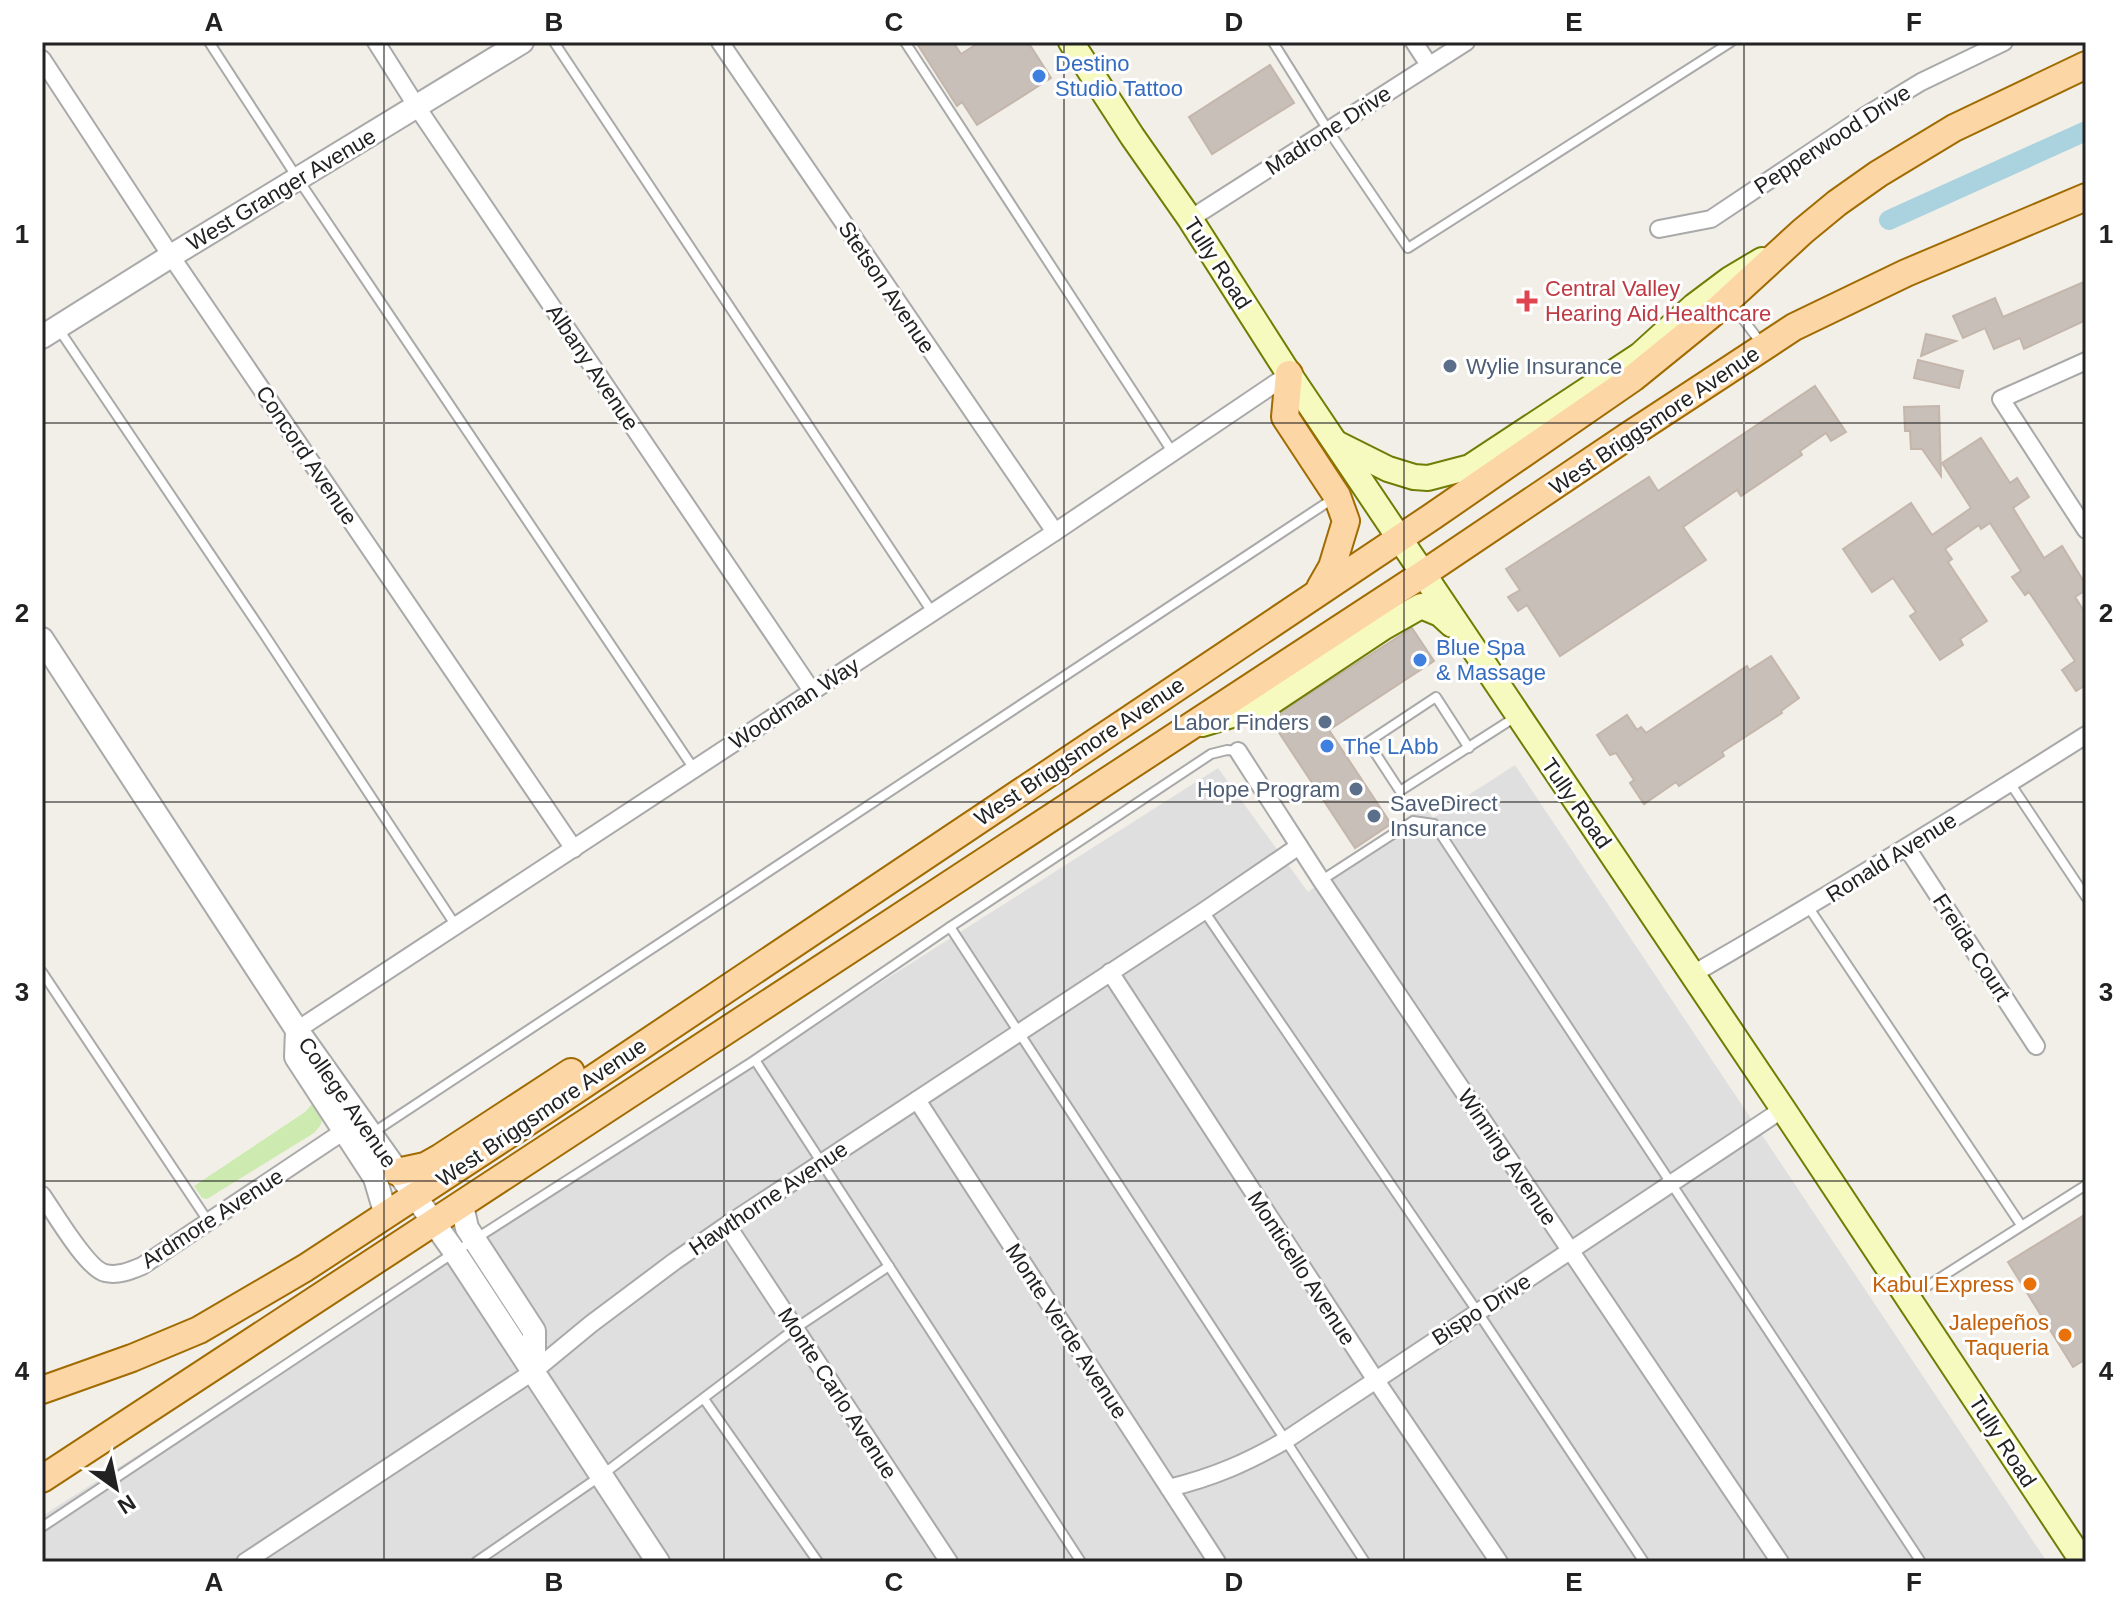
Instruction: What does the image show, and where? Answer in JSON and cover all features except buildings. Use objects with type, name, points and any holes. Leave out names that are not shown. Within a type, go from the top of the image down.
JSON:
[{"type":"main road","name":"Tully Road","points":[[1071,42],[1289,374],[1693,974],[2083,1562]]},
{"type":"main road","name":"West Briggsmore Avenue","points":[[42,1390],[199,1330],[305,1268],[1399,538],[1633,378],[1676,345],[1803,231],[1857,189],[1954,128],[2086,65]]},
{"type":"main road","name":"West Briggsmore Avenue","points":[[42,1479],[1189,728],[1794,327],[1855,296],[2086,197]]},
{"type":"main road","points":[[1335,442],[1388,469],[1414,477],[1428,478],[1470,467],[1640,355],[1706,297],[1803,231]]},
{"type":"main road","points":[[1289,374],[1285,417],[1337,496],[1346,521],[1332,567],[1319,591]]},
{"type":"main road","points":[[1189,728],[1268,704],[1421,606],[1440,614],[1466,637]]},
{"type":"main road","points":[[397,1172],[425,1166],[605,1051],[668,1026]]},
{"type":"street","name":"Albany Avenue","points":[[376,42],[812,691]]},
{"type":"street","name":"West Granger Avenue","points":[[50,333],[522,42]]},
{"type":"street","name":"Stetson Avenue","points":[[720,42],[1055,532]]},
{"type":"street","points":[[1414,42],[1429,65]]},
{"type":"street","name":"Madrone Drive","points":[[1190,219],[1466,42]]},
{"type":"street","name":"Pepperwood Drive","points":[[1659,229],[1711,219],[1921,82],[2004,42]]},
{"type":"street","name":"Concord Avenue","points":[[42,59],[171,256],[574,849]]},
{"type":"street","points":[[2086,361],[2001,399],[2086,530]]},
{"type":"street","name":"Woodman Way","points":[[297,1030],[1055,532],[1289,374]]},
{"type":"street","name":"College Avenue","points":[[42,639],[297,1030]]},
{"type":"street","name":"Ronald Avenue","points":[[1693,974],[1809,908],[2086,735]]},
{"type":"street","name":"Winning Avenue","points":[[1238,751],[1321,880],[1780,1562]]},
{"type":"street","name":"Hawthorne Avenue","points":[[245,1562],[534,1371],[675,1261],[727,1225],[1299,846]]},
{"type":"street","name":"Freida Court","points":[[1907,848],[2036,1046]]},
{"type":"street","name":"Monticello Avenue","points":[[1110,972],[1375,1379],[1499,1562]]},
{"type":"street","points":[[297,1030],[296,1057],[358,1129],[386,1215]]},
{"type":"street","name":"Monte Verde Avenue","points":[[917,1100],[1217,1562]]},
{"type":"street","name":"Bispo Drive","points":[[1169,1488],[1206,1479],[1286,1440],[1783,1109]]},
{"type":"street","name":"College Avenue","points":[[358,1129],[397,1172],[435,1223],[658,1562]]},
{"type":"street","name":"Ardmore Avenue","points":[[42,1195],[98,1271],[123,1273],[142,1266],[208,1221],[358,1129]]},
{"type":"street","points":[[462,1206],[464,1221],[534,1331],[549,1343],[567,1344]]},
{"type":"street","name":"Monte Carlo Avenue","points":[[727,1225],[949,1562]]},
{"type":"street","points":[[534,1331],[534,1371]]},
{"type":"lane","points":[[209,42],[694,769]]},
{"type":"lane","points":[[554,42],[932,612]]},
{"type":"lane","points":[[905,42],[1173,453]]},
{"type":"lane","points":[[1273,42],[1408,248],[1731,42]]},
{"type":"lane","points":[[1728,299],[1764,347]]},
{"type":"lane","points":[[50,333],[262,631],[456,926]]},
{"type":"lane","points":[[358,1129],[1337,496]]},
{"type":"lane","points":[[1469,748],[1436,697],[1368,742],[1400,791],[1469,748],[1518,715]]},
{"type":"lane","points":[[42,1527],[455,1252],[755,1060],[1211,754],[1238,751]]},
{"type":"lane","points":[[2010,783],[2086,897]]},
{"type":"lane","points":[[1321,880],[1413,821],[1434,824],[1921,1562]]},
{"type":"lane","points":[[1809,908],[2021,1225]]},
{"type":"lane","points":[[1204,911],[1644,1562]]},
{"type":"lane","points":[[950,927],[1365,1562]]},
{"type":"lane","points":[[42,972],[208,1221]]},
{"type":"lane","points":[[755,1060],[1081,1562]]},
{"type":"lane","points":[[1909,1298],[2086,1185]]},
{"type":"lane","points":[[476,1562],[602,1475],[796,1328],[889,1266]]},
{"type":"lane","points":[[704,1399],[818,1562]]},
{"type":"lane","points":[[489,1553],[494,1562]]},
{"type":"shaded area","points":[[1515,765],[2047,1562],[42,1562],[42,1516],[1218,768],[1308,892],[1424,805],[1433,818]]},
{"type":"green space","points":[[314,1102],[324,1117],[314,1133],[207,1199],[202,1198],[194,1186],[305,1112]]},
{"type":"waterway","points":[[1889,220],[2086,131]]},
{"type":"place","name":"Destino Studio Tattoo","points":[[1039,76]]},
{"type":"place","name":"Central Valley Hearing Aid Healthcare","points":[[1527,301]]},
{"type":"place","name":"Wylie Insurance","points":[[1450,366]]},
{"type":"place","name":"Blue Spa & Massage","points":[[1420,660]]},
{"type":"place","name":"Labor Finders","points":[[1325,722]]},
{"type":"place","name":"The LAbb","points":[[1327,746]]},
{"type":"place","name":"Hope Program","points":[[1356,789]]},
{"type":"place","name":"SaveDirect Insurance","points":[[1374,816]]},
{"type":"place","name":"Kabul Express","points":[[2030,1284]]},
{"type":"place","name":"Jalepeños Taqueria","points":[[2065,1335]]}]
